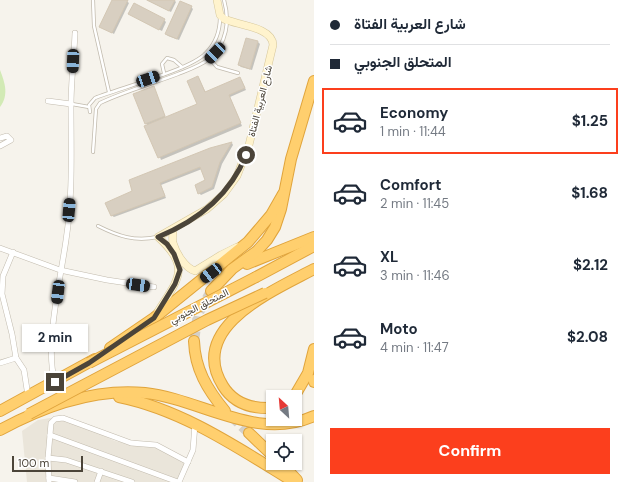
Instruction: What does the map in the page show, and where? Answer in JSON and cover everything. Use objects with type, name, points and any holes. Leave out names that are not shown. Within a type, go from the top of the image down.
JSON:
[{"type":"highway","points":[[211,291],[224,276],[257,252],[267,240],[278,220],[290,159],[314,81]]},
{"type":"highway","points":[[297,140],[303,127],[314,116]]},
{"type":"highway","points":[[89,363],[154,318],[248,242],[271,215],[283,194]]},
{"type":"highway","points":[[224,276],[275,252],[314,240]]},
{"type":"highway","name":"المتحلق الجنوبي","points":[[0,411],[314,240]]},
{"type":"highway","name":"المتحلق الجنوبي","points":[[0,430],[206,320],[314,269]]},
{"type":"highway","points":[[265,293],[238,315],[224,329],[214,354],[215,367],[219,380],[226,391],[236,400],[248,406],[266,409]]},
{"type":"highway","points":[[194,341],[196,359],[201,376],[212,394],[225,410]]},
{"type":"highway","points":[[298,390],[308,373],[314,349]]},
{"type":"highway","points":[[29,414],[75,399],[103,393],[127,392],[160,396],[249,422],[281,424],[314,416]]},
{"type":"highway","points":[[103,393],[150,404],[194,424],[294,482]]},
{"type":"highway","points":[[249,433],[266,449]]},
{"type":"highway","points":[[287,470],[298,482]]},
{"type":"street","points":[[217,0],[220,15]]},
{"type":"street","name":"شارع العربية الفتاة","points":[[158,237],[173,230],[207,209],[224,194],[237,176],[249,145],[273,42],[270,36],[265,32],[228,21],[220,15]]},
{"type":"street","points":[[55,382],[52,364],[53,334],[60,270],[66,240],[72,173],[71,104],[75,33]]},
{"type":"street","points":[[48,101],[71,104]]},
{"type":"street","points":[[0,138],[7,136],[11,140],[0,146]]},
{"type":"street","points":[[154,318],[178,278],[179,265],[173,242],[173,230]]},
{"type":"street","points":[[158,237],[176,253],[186,266],[195,272],[221,255],[248,242]]},
{"type":"street","points":[[0,248],[60,270],[107,280],[154,287]]},
{"type":"street","points":[[13,252],[3,276],[1,294],[12,334],[16,358],[24,370],[28,396]]},
{"type":"street","points":[[0,362],[16,358]]},
{"type":"street","points":[[75,482],[49,480],[48,458],[51,423],[55,420],[63,418],[131,443],[156,445],[188,462]]},
{"type":"street","points":[[50,435],[178,482],[193,450],[194,424]]},
{"type":"street","points":[[48,458],[62,459],[101,471],[117,479],[132,482]]},
{"type":"street","points":[[97,482],[101,471]]},
{"type":"lane","points":[[93,0],[94,26],[109,92]]},
{"type":"lane","points":[[93,152],[97,106],[104,101],[194,68],[209,59],[223,39],[228,21],[224,0]]},
{"type":"lane","points":[[90,112],[89,106],[95,98],[182,67],[205,54],[218,34],[220,15]]},
{"type":"lane","points":[[205,54],[222,70],[238,73]]},
{"type":"lane","points":[[164,73],[162,64],[167,58],[174,60],[182,67]]},
{"type":"lane","points":[[160,74],[163,80]]},
{"type":"lane","points":[[71,104],[89,106]]},
{"type":"lane","points":[[98,226],[116,236],[132,239],[158,237]]},
{"type":"shaded area","points":[[62,416],[115,441],[135,445],[155,446],[185,462],[177,482],[27,482],[22,431],[38,420]]},
{"type":"green space","points":[[0,70],[5,84],[5,93],[0,107]]},
{"type":"building","points":[[112,0],[128,0],[112,33],[99,27]]},
{"type":"building","points":[[147,0],[175,0],[169,11]]},
{"type":"building","points":[[180,1],[192,6],[177,39],[165,34]]},
{"type":"building","points":[[134,3],[165,19],[159,30],[128,14]]},
{"type":"building","points":[[246,38],[258,41],[250,69],[238,65]]},
{"type":"building","points":[[198,76],[205,92],[240,77],[245,88],[229,95],[241,123],[158,158],[144,126],[197,104],[187,81]]},
{"type":"building","points":[[154,86],[165,116],[145,124],[133,94]]},
{"type":"building","points":[[232,142],[220,162],[212,187],[198,194],[195,185],[205,180],[200,167],[160,183],[165,196],[111,216],[105,203],[132,191],[129,180],[210,148]]},
{"type":"tunnel","points":[[194,341],[198,314],[211,291]]},
{"type":"tunnel","points":[[231,416],[249,433]]},
{"type":"route","points":[[55,382],[89,363],[154,318],[175,284],[180,270],[174,254],[167,244],[158,237],[198,215],[216,202],[237,176],[246,155]]}]
